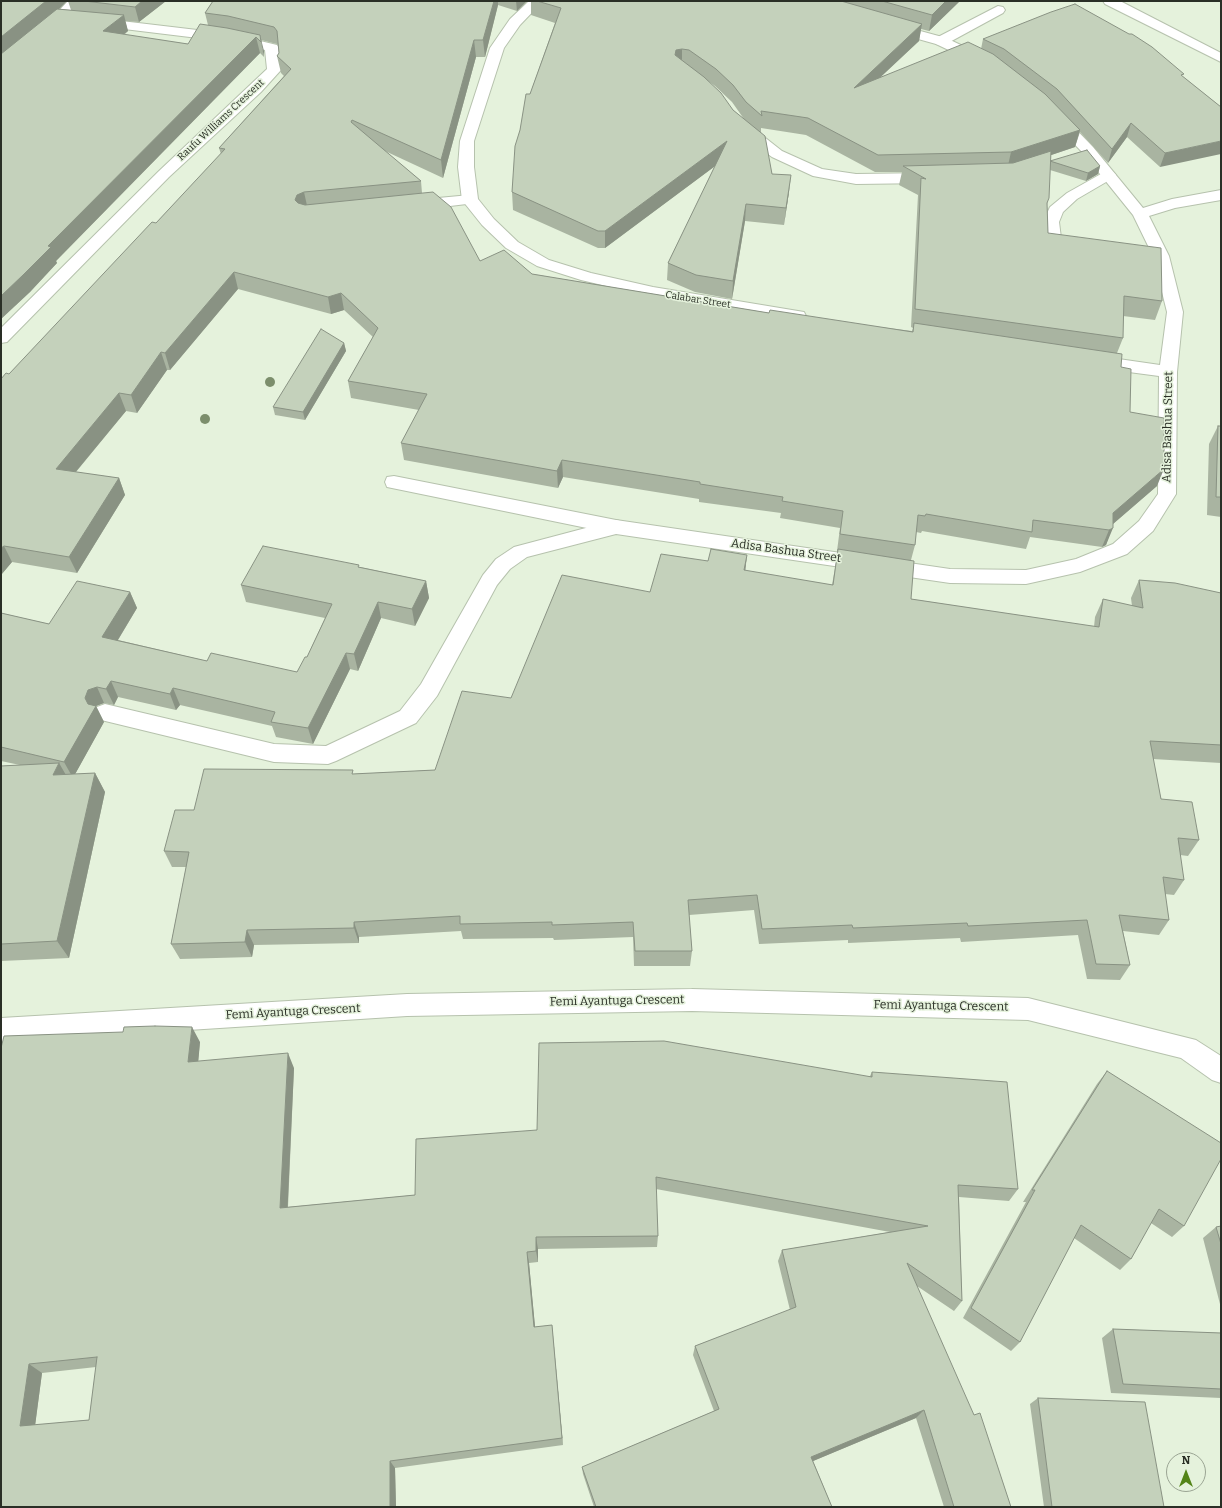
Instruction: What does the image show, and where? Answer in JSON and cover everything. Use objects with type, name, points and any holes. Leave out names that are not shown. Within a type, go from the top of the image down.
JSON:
[{"type":"street","points":[[1,66],[59,19],[75,1]]},
{"type":"street","points":[[401,207],[470,200],[466,167],[467,141],[483,88],[497,48],[515,22],[536,1]]},
{"type":"street","points":[[1110,1],[1221,58]]},
{"type":"street","points":[[941,41],[998,10]]},
{"type":"street","name":"Raufu Williams Crescent","points":[[1,338],[164,174],[256,89],[274,70],[272,48],[238,40],[152,28],[59,19]]},
{"type":"street","points":[[872,21],[941,41],[995,67]]},
{"type":"street","name":"Adisa Bashua Street","points":[[394,482],[616,527],[950,576],[1026,577],[1080,565],[1120,549],[1146,526],[1167,494],[1168,372],[1175,312],[1161,256],[1140,214],[1108,175],[1081,152],[1047,107]]},
{"type":"street","points":[[734,117],[756,139],[777,154],[818,173],[856,179],[941,178]]},
{"type":"street","points":[[1053,238],[1051,222],[1056,210],[1072,196],[1108,175]]},
{"type":"street","points":[[1140,214],[1172,204],[1221,195]]},
{"type":"street","name":"Calabar Street","points":[[470,200],[488,222],[512,244],[543,263],[588,277],[653,292],[817,319]]},
{"type":"street","points":[[1075,358],[1168,372]]},
{"type":"street","points":[[105,713],[274,753],[328,755],[378,733],[408,717],[429,690],[490,580],[503,564],[521,552],[616,527]]},
{"type":"street","name":"Femi Ayantuga Crescent","points":[[1,1030],[415,1005],[692,1000],[1028,1008],[1187,1048],[1221,1071]]},
{"type":"building","points":[[1,1],[46,1],[1,37]]},
{"type":"building","points":[[84,1],[142,1],[135,7]]},
{"type":"building","points":[[213,1],[494,1],[483,40],[474,40],[441,160],[352,120],[351,122],[421,181],[304,192],[297,195],[295,200],[298,203],[305,205],[433,192],[451,207],[480,261],[504,250],[532,274],[769,313],[770,310],[913,332],[914,323],[1122,354],[1121,367],[1131,369],[1130,412],[1164,418],[1164,469],[1113,513],[1113,528],[1109,530],[1033,520],[1032,532],[926,514],[925,516],[918,515],[915,545],[840,534],[843,511],[782,501],[783,497],[562,460],[557,471],[401,443],[427,394],[348,381],[378,328],[341,293],[328,297],[234,272],[165,353],[161,352],[131,395],[119,393],[56,469],[119,478],[69,557],[4,546],[1,548],[1,379],[6,373],[9,374],[152,222],[156,223],[225,149],[219,148],[291,69],[277,56],[279,53],[277,31],[274,27],[228,16],[205,13]]},
{"type":"building","points":[[537,1],[841,1],[922,24],[854,88],[968,42],[993,54],[1045,94],[1080,130],[1011,152],[878,155],[808,118],[761,111],[762,116],[746,102],[733,85],[716,69],[689,50],[676,50],[675,55],[704,77],[721,93],[733,110],[765,136],[772,174],[791,175],[786,208],[746,204],[733,281],[696,275],[668,263],[727,141],[605,231],[598,231],[512,192],[515,146],[520,130],[526,94],[530,94],[561,8]]},
{"type":"building","points":[[882,1],[946,1],[932,15]]},
{"type":"building","points":[[1075,4],[1129,34],[1132,34],[1152,47],[1184,74],[1181,75],[1221,107],[1221,141],[1165,153],[1131,123],[1112,149],[1057,89],[1004,49],[983,39]]},
{"type":"building","points":[[57,9],[124,15],[103,31],[188,44],[200,24],[260,35],[261,42],[256,37],[48,246],[51,247],[1,296],[1,54]]},
{"type":"building","points":[[1087,150],[1100,166],[1088,173],[1050,161]]},
{"type":"building","points":[[1051,151],[1049,198],[1047,203],[1048,233],[1161,248],[1162,301],[1124,296],[1123,338],[915,309],[921,178],[926,179],[903,166],[1013,163]]},
{"type":"building","points":[[321,329],[344,343],[303,412],[273,407]]},
{"type":"building","points":[[1218,426],[1221,426],[1221,497],[1216,497]]},
{"type":"building","points":[[263,546],[359,565],[358,567],[426,581],[412,609],[378,602],[354,654],[346,653],[308,728],[271,722],[275,712],[173,688],[170,694],[111,681],[106,689],[97,687],[88,690],[85,698],[88,704],[96,706],[64,762],[1,747],[1,613],[49,624],[77,581],[130,592],[102,637],[207,661],[211,653],[297,672],[305,657],[307,657],[332,604],[241,585]]},
{"type":"building","points":[[711,549],[747,555],[744,570],[833,585],[838,549],[914,561],[911,599],[1099,627],[1103,599],[1143,608],[1139,580],[1175,583],[1221,593],[1221,745],[1150,741],[1161,799],[1192,802],[1199,840],[1178,838],[1184,880],[1163,877],[1169,920],[1119,915],[1130,965],[1096,964],[1087,920],[968,926],[967,923],[853,928],[852,925],[762,929],[757,895],[688,900],[692,951],[635,951],[633,922],[552,925],[552,922],[460,924],[460,916],[354,922],[354,928],[247,930],[245,942],[171,944],[189,852],[164,851],[175,810],[194,810],[204,769],[353,770],[352,774],[435,770],[462,691],[511,698],[562,575],[650,592],[661,554],[708,561]]},
{"type":"building","points":[[59,763],[53,775],[95,773],[57,941],[1,944],[1,766]]},
{"type":"building","points":[[124,1027],[192,1027],[188,1062],[288,1053],[280,1208],[415,1195],[416,1139],[537,1130],[539,1043],[664,1041],[872,1077],[872,1072],[1007,1082],[1018,1189],[958,1185],[962,1301],[907,1263],[974,1415],[980,1413],[1011,1507],[954,1507],[924,1410],[811,1457],[832,1507],[596,1507],[582,1467],[719,1409],[695,1346],[796,1307],[782,1250],[928,1226],[656,1177],[658,1236],[536,1237],[536,1251],[527,1252],[534,1327],[552,1325],[562,1438],[390,1461],[390,1507],[1,1507],[1,1048],[4,1036],[123,1032]],"holes":[[[97,1357],[89,1420],[20,1426],[29,1364]]]},
{"type":"building","points":[[1107,1071],[1221,1143],[1221,1159],[1184,1226],[1159,1209],[1131,1259],[1081,1225],[1020,1342],[971,1308],[1035,1190],[1032,1190]]},
{"type":"building","points":[[1221,1226],[1221,1244],[1216,1227]]},
{"type":"building","points":[[1113,1329],[1221,1333],[1221,1389],[1123,1384]]},
{"type":"building","points":[[1038,1398],[1145,1402],[1164,1507],[1052,1507]]}]
